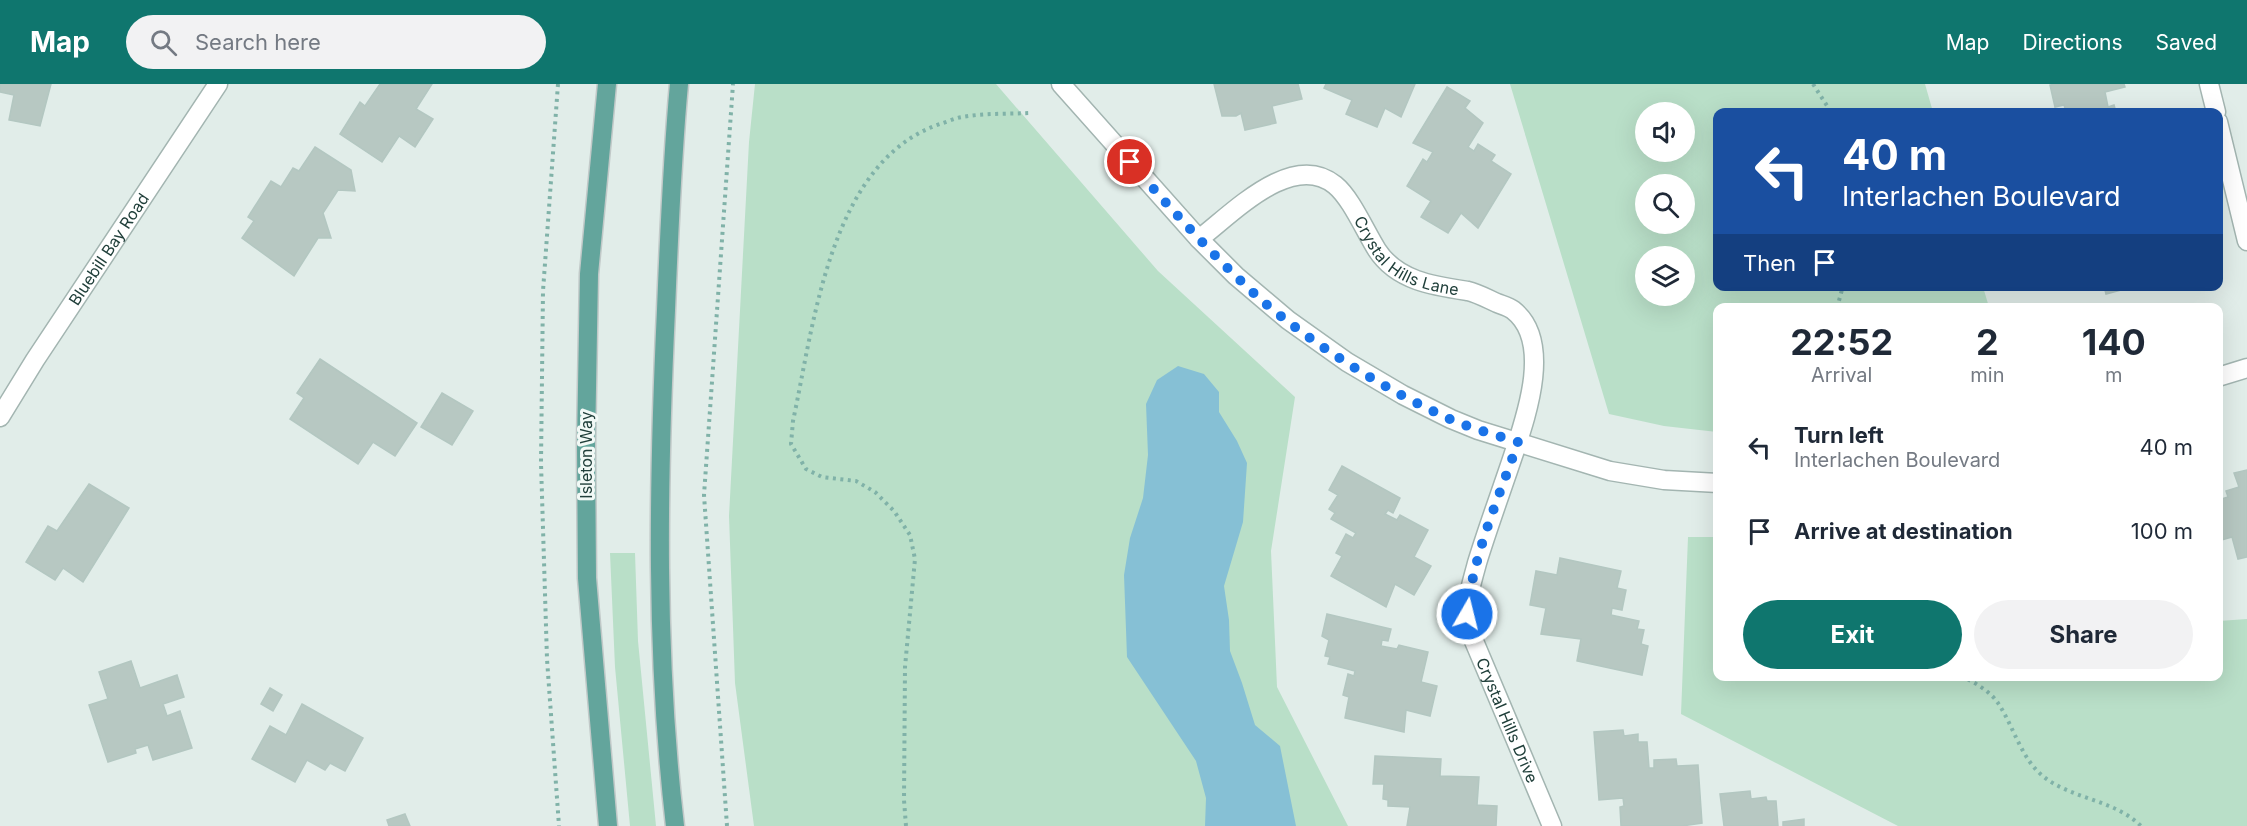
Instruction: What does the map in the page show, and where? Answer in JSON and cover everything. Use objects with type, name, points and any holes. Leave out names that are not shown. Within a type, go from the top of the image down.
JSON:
[{"type":"main road","name":"Isleton Way","points":[[608,84],[589,274],[586,345],[587,578],[608,826]]},
{"type":"main road","points":[[675,826],[669,773],[662,653],[661,407],[674,141],[679,84]]},
{"type":"street","name":"Bluebill Bay Road","points":[[0,417],[218,84]]},
{"type":"street","points":[[1061,84],[1199,239],[1261,299],[1317,343],[1347,362],[1403,395],[1451,419],[1518,442],[1610,471],[1664,480],[1713,483]]},
{"type":"street","points":[[2210,84],[2215,108]]},
{"type":"street","points":[[2223,143],[2247,241]]},
{"type":"street","name":"Crystal Hills Lane","points":[[1199,239],[1276,182],[1305,174],[1322,177],[1335,186],[1347,199],[1383,260],[1411,280],[1446,289],[1471,292],[1514,310],[1534,343],[1534,363],[1528,402],[1518,442]]},
{"type":"street","points":[[2223,375],[2247,368]]},
{"type":"street","name":"Crystal Hills Drive","points":[[1518,442],[1486,533],[1469,591],[1467,614],[1472,634],[1552,826]]},
{"type":"path","points":[[558,84],[543,291],[541,464],[548,669],[559,826]]},
{"type":"path","points":[[726,826],[704,495],[733,84]]},
{"type":"path","points":[[1813,84],[1828,108]]},
{"type":"path","points":[[906,826],[904,800],[905,667],[915,559],[910,535],[894,511],[875,492],[856,481],[822,477],[806,469],[791,444],[793,421],[825,275],[838,235],[864,187],[881,164],[906,141],[930,128],[961,117],[1030,113]]},
{"type":"path","points":[[1972,681],[1998,701],[2032,767],[2061,788],[2133,818],[2141,826]]},
{"type":"green space","points":[[755,84],[996,84],[1158,271],[1295,397],[1271,551],[1277,687],[1348,826],[754,826],[735,683],[729,516],[749,142]]},
{"type":"green space","points":[[1510,84],[1925,84],[1932,108],[1713,108],[1713,291],[1984,291],[1988,303],[1713,303],[1713,432],[1664,426],[1609,414]]},
{"type":"green space","points":[[1688,537],[1713,537],[1713,681],[2223,681],[2223,621],[2247,619],[2247,826],[1898,826],[1681,714]]},
{"type":"green space","points":[[610,553],[635,553],[638,641],[656,826],[630,826],[615,667]]},
{"type":"water","points":[[1178,366],[1204,374],[1219,392],[1219,412],[1237,441],[1247,463],[1243,522],[1224,586],[1229,620],[1230,651],[1255,725],[1280,746],[1296,826],[1205,826],[1206,798],[1196,761],[1127,657],[1124,575],[1130,538],[1143,498],[1148,455],[1146,404],[1157,380]]},
{"type":"building","points":[[0,84],[51,84],[40,126],[9,120],[14,95],[0,92]]},
{"type":"building","points":[[380,84],[432,84],[416,109],[433,119],[415,147],[399,136],[382,162],[340,134],[360,102],[365,106]]},
{"type":"building","points":[[1214,84],[1298,84],[1302,99],[1272,106],[1276,123],[1245,130],[1241,113],[1236,116],[1222,116]]},
{"type":"building","points":[[1326,84],[1415,84],[1401,117],[1385,108],[1377,127],[1346,114],[1352,100],[1324,88]]},
{"type":"building","points":[[2124,84],[2125,87],[2105,92],[2108,107],[2114,105],[2115,108],[2065,108],[2064,105],[2055,107],[2050,85]]},
{"type":"building","points":[[1447,87],[1470,101],[1465,108],[1483,123],[1468,147],[1474,151],[1478,144],[1495,155],[1491,161],[1511,174],[1478,228],[1461,213],[1448,233],[1421,217],[1431,201],[1407,186],[1423,159],[1427,162],[1433,152],[1413,143]]},
{"type":"building","points":[[315,147],[351,170],[355,191],[338,190],[323,213],[331,238],[318,238],[294,276],[242,238],[254,221],[248,217],[271,181],[281,187],[293,168],[299,171]]},
{"type":"building","points":[[320,359],[417,423],[395,456],[373,442],[358,464],[290,419],[304,398],[297,393]]},
{"type":"building","points":[[442,393],[473,411],[452,445],[421,427]]},
{"type":"building","points":[[1342,466],[1400,498],[1393,513],[1388,510],[1385,514],[1397,520],[1400,515],[1428,530],[1414,557],[1431,566],[1414,595],[1395,584],[1386,607],[1331,576],[1342,556],[1336,553],[1346,534],[1353,538],[1356,533],[1331,519],[1335,513],[1329,509],[1338,495],[1329,490]]},
{"type":"building","points":[[2247,470],[2247,557],[2238,559],[2232,537],[2223,540],[2223,498],[2228,497],[2226,491],[2239,487],[2234,473]]},
{"type":"building","points":[[89,484],[129,508],[83,582],[63,568],[55,580],[26,562],[48,526],[57,531]]},
{"type":"building","points":[[1560,558],[1621,571],[1617,588],[1626,590],[1622,610],[1612,608],[1611,615],[1639,621],[1637,629],[1644,630],[1641,644],[1648,646],[1642,675],[1577,661],[1581,639],[1541,634],[1546,608],[1530,605],[1536,571],[1557,575]]},
{"type":"building","points":[[1327,614],[1391,629],[1388,641],[1382,640],[1381,646],[1397,649],[1399,645],[1428,652],[1421,682],[1437,686],[1430,716],[1406,710],[1404,732],[1345,718],[1349,697],[1343,695],[1348,674],[1354,676],[1355,671],[1328,664],[1330,657],[1325,656],[1329,640],[1322,636]]},
{"type":"building","points":[[131,661],[140,688],[177,675],[184,697],[163,704],[167,716],[180,711],[192,748],[153,760],[148,745],[135,749],[136,753],[108,762],[89,705],[108,699],[99,672]]},
{"type":"building","points":[[270,688],[282,695],[273,711],[261,704]]},
{"type":"building","points":[[302,704],[363,738],[345,771],[330,763],[325,770],[307,760],[295,782],[252,759],[270,726],[286,735]]},
{"type":"building","points":[[1623,730],[1624,736],[1638,734],[1638,742],[1647,742],[1649,768],[1654,768],[1654,760],[1676,759],[1677,766],[1698,765],[1702,823],[1682,826],[1621,826],[1620,807],[1624,806],[1623,798],[1599,800],[1594,732]]},
{"type":"building","points":[[1375,756],[1441,759],[1440,776],[1479,777],[1477,805],[1497,806],[1496,826],[1407,826],[1410,807],[1388,806],[1388,800],[1383,799],[1384,784],[1373,784]]},
{"type":"building","points":[[1750,791],[1751,799],[1766,797],[1767,801],[1776,801],[1778,826],[1724,826],[1720,794]]},
{"type":"building","points":[[405,814],[410,826],[389,826],[387,820]]},
{"type":"building","points":[[1804,819],[1804,826],[1783,826],[1783,822]]},
{"type":"route","points":[[1130,162],[1199,239],[1236,276],[1317,343],[1403,395],[1451,419],[1518,442],[1486,533],[1469,591],[1467,614]]}]
